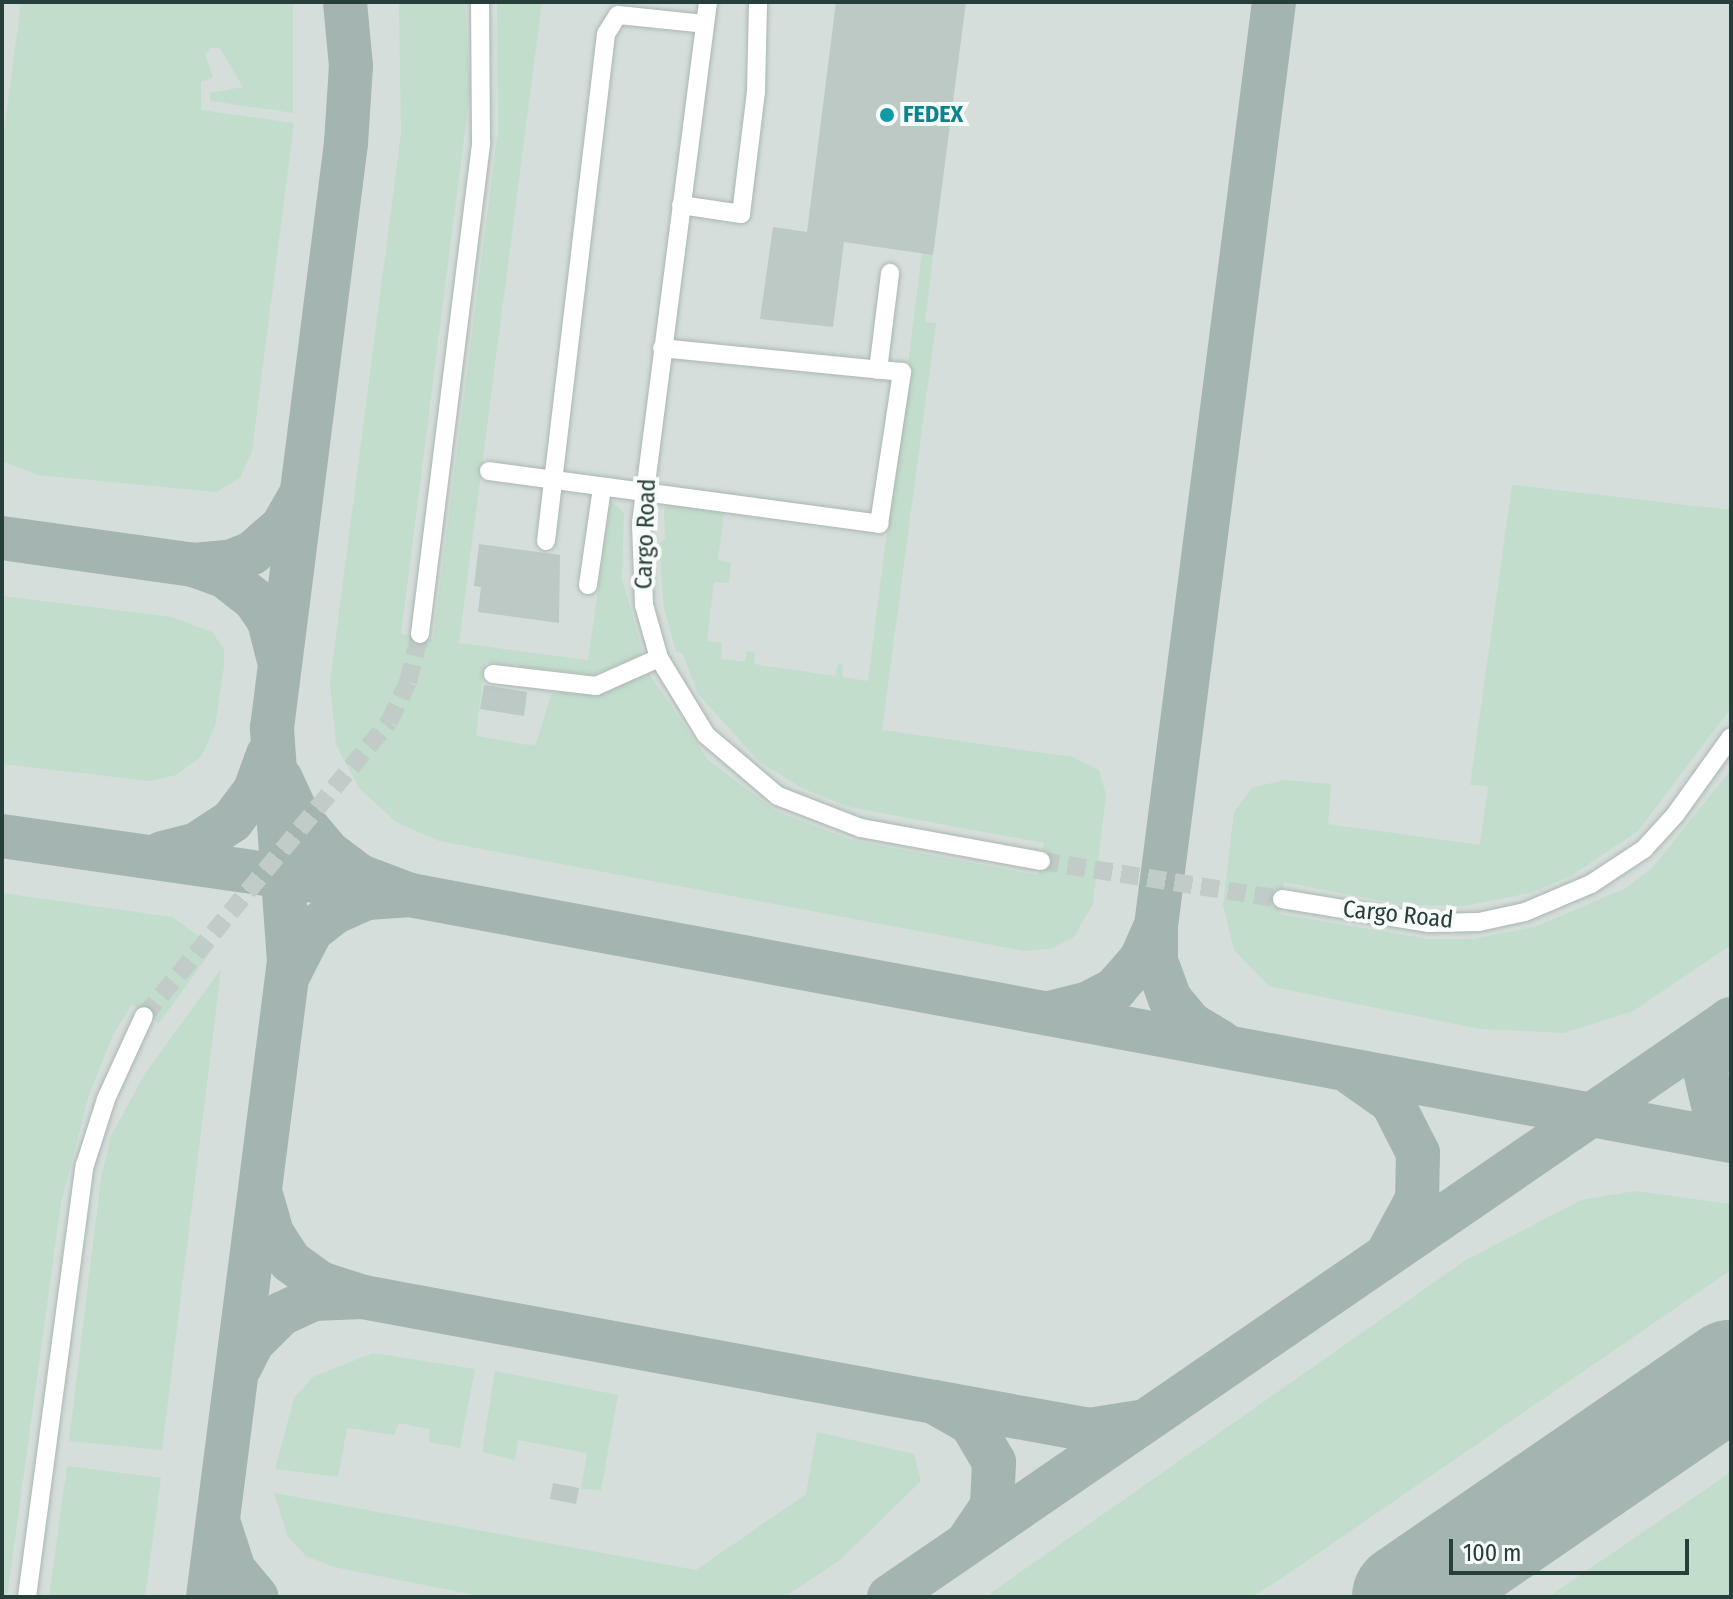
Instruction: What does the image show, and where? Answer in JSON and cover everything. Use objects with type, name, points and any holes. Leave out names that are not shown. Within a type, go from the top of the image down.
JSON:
[{"type":"street","points":[[420,634],[481,142],[480,2]]},
{"type":"street","name":"Cargo Road","points":[[708,2],[644,494],[642,591],[659,658],[706,735],[778,796],[861,828],[1041,861]]},
{"type":"street","points":[[681,205],[741,214],[756,92],[758,2]]},
{"type":"street","points":[[546,541],[606,34],[618,15],[705,24]]},
{"type":"street","points":[[878,370],[890,273]]},
{"type":"street","points":[[489,471],[879,524],[902,372],[662,348]]},
{"type":"street","points":[[588,585],[602,488]]},
{"type":"street","points":[[493,674],[596,686],[659,658]]},
{"type":"street","name":"Cargo Road","points":[[1282,899],[1429,923],[1479,922],[1525,912],[1591,884],[1644,849],[1675,815],[1731,737]]},
{"type":"street","points":[[27,1597],[85,1165],[106,1099],[144,1016]]},
{"type":"shaded area","points":[[2,2],[1731,2],[1731,1597],[2,1597]]},
{"type":"green space","points":[[21,2],[293,2],[293,113],[210,101],[210,93],[243,87],[220,48],[210,48],[205,55],[213,77],[201,82],[201,110],[294,123],[252,451],[240,478],[216,492],[38,475],[2,461],[2,148]]},
{"type":"green space","points":[[399,2],[465,2],[470,91],[401,634],[433,639],[498,131],[497,2],[542,2],[459,643],[588,660],[611,501],[624,513],[622,579],[642,650],[641,655],[593,675],[485,662],[476,736],[535,746],[552,693],[648,672],[708,760],[776,811],[854,841],[1038,875],[1044,843],[849,807],[802,788],[760,762],[698,694],[683,654],[676,651],[664,609],[659,543],[665,539],[664,508],[676,501],[738,513],[724,513],[718,560],[731,563],[729,583],[714,582],[707,641],[722,643],[721,659],[745,662],[747,651],[755,652],[754,664],[835,676],[838,664],[843,665],[842,677],[868,681],[922,253],[933,255],[925,322],[936,323],[882,730],[1073,757],[1099,770],[1106,795],[1093,904],[1073,938],[1049,949],[1025,951],[439,841],[396,822],[359,788],[336,745],[330,682],[401,133]]},
{"type":"green space","points":[[1512,485],[1731,510],[1731,708],[1638,831],[1571,876],[1530,893],[1464,906],[1404,905],[1284,882],[1279,914],[1429,939],[1473,939],[1537,926],[1626,888],[1652,868],[1731,770],[1731,945],[1633,1011],[1564,1033],[1480,1029],[1269,986],[1234,950],[1223,905],[1234,812],[1252,788],[1284,780],[1331,784],[1328,824],[1480,845],[1488,786],[1470,785]]},
{"type":"green space","points":[[2,596],[171,617],[212,632],[224,649],[224,666],[215,726],[201,757],[176,775],[150,781],[2,764]]},
{"type":"green space","points":[[2,893],[172,917],[214,947],[159,1023],[132,1004],[113,1035],[89,1095],[61,1203],[7,1597],[2,1597]]},
{"type":"green space","points":[[221,969],[162,1450],[69,1441],[101,1178],[111,1136],[144,1075]]},
{"type":"green space","points":[[1635,1191],[1731,1204],[1731,1270],[1279,1580],[1251,1597],[985,1597],[1466,1260],[1581,1200]]},
{"type":"green space","points":[[373,1353],[475,1369],[460,1448],[429,1442],[430,1429],[399,1423],[394,1435],[347,1428],[338,1477],[275,1469],[294,1398],[313,1377]]},
{"type":"green space","points":[[495,1371],[618,1395],[601,1490],[581,1489],[587,1453],[518,1440],[515,1460],[482,1452]]},
{"type":"green space","points":[[817,1432],[914,1454],[921,1481],[840,1560],[784,1597],[485,1597],[334,1567],[306,1556],[288,1537],[274,1493],[696,1570],[806,1494]]},
{"type":"green space","points":[[67,1466],[161,1478],[145,1597],[49,1597]]},
{"type":"green space","points":[[1731,1472],[1731,1597],[1548,1597],[1702,1492]]},
{"type":"building","name":"FEDEX","points":[[836,2],[966,2],[933,255],[844,242],[833,327],[760,319],[773,227],[807,232]]},
{"type":"building","points":[[479,544],[560,555],[559,623],[478,612],[481,587],[474,586]]},
{"type":"building","points":[[484,685],[527,692],[524,716],[480,709]]},
{"type":"building","points":[[553,1483],[579,1488],[576,1504],[550,1499]]},
{"type":"taxiway","points":[[208,1597],[289,961],[272,728],[346,143],[351,66],[345,2]]},
{"type":"taxiway","points":[[1156,926],[1274,2]]},
{"type":"taxiway","points":[[278,657],[269,621],[255,600],[224,576],[193,565],[230,562],[252,553],[282,527],[299,497]]},
{"type":"taxiway","points":[[2,538],[193,565]]},
{"type":"taxiway","points":[[162,853],[197,844],[232,821],[255,790],[268,754]]},
{"type":"taxiway","points":[[281,779],[298,816],[328,852],[360,876],[410,895],[367,898],[335,912],[311,931],[289,974]]},
{"type":"taxiway","points":[[2,836],[410,895],[1731,1141]]},
{"type":"taxiway","points":[[1053,1012],[1089,1003],[1115,989],[1141,959],[1156,926],[1156,961],[1170,999],[1191,1024],[1221,1042]]},
{"type":"taxiway","points":[[889,1597],[1731,1019]]},
{"type":"taxiway","points":[[1729,1020],[1711,1049],[1706,1075],[1714,1109],[1731,1130]]},
{"type":"taxiway","points":[[1352,1074],[1392,1102],[1418,1153],[1417,1199],[1390,1249]]},
{"type":"taxiway","points":[[240,1367],[253,1342],[281,1314],[313,1299],[363,1297],[320,1283],[290,1261],[272,1233],[262,1197]]},
{"type":"taxiway","points":[[363,1297],[934,1402]]},
{"type":"taxiway","points":[[969,1540],[992,1506],[994,1462],[971,1423],[934,1402],[1089,1430],[1139,1422]]},
{"type":"taxiway","points":[[220,1527],[234,1570],[257,1597]]},
{"type":"taxiway","points":[[1402,1597],[1431,1579]]},
{"type":"runway","points":[[1406,1597],[1731,1374]]},
{"type":"tunnel","points":[[144,1016],[389,722],[408,682],[420,634]]},
{"type":"tunnel","points":[[1041,861],[1282,899]]},
{"type":"place","name":"FEDEX","points":[[887,115]]}]
